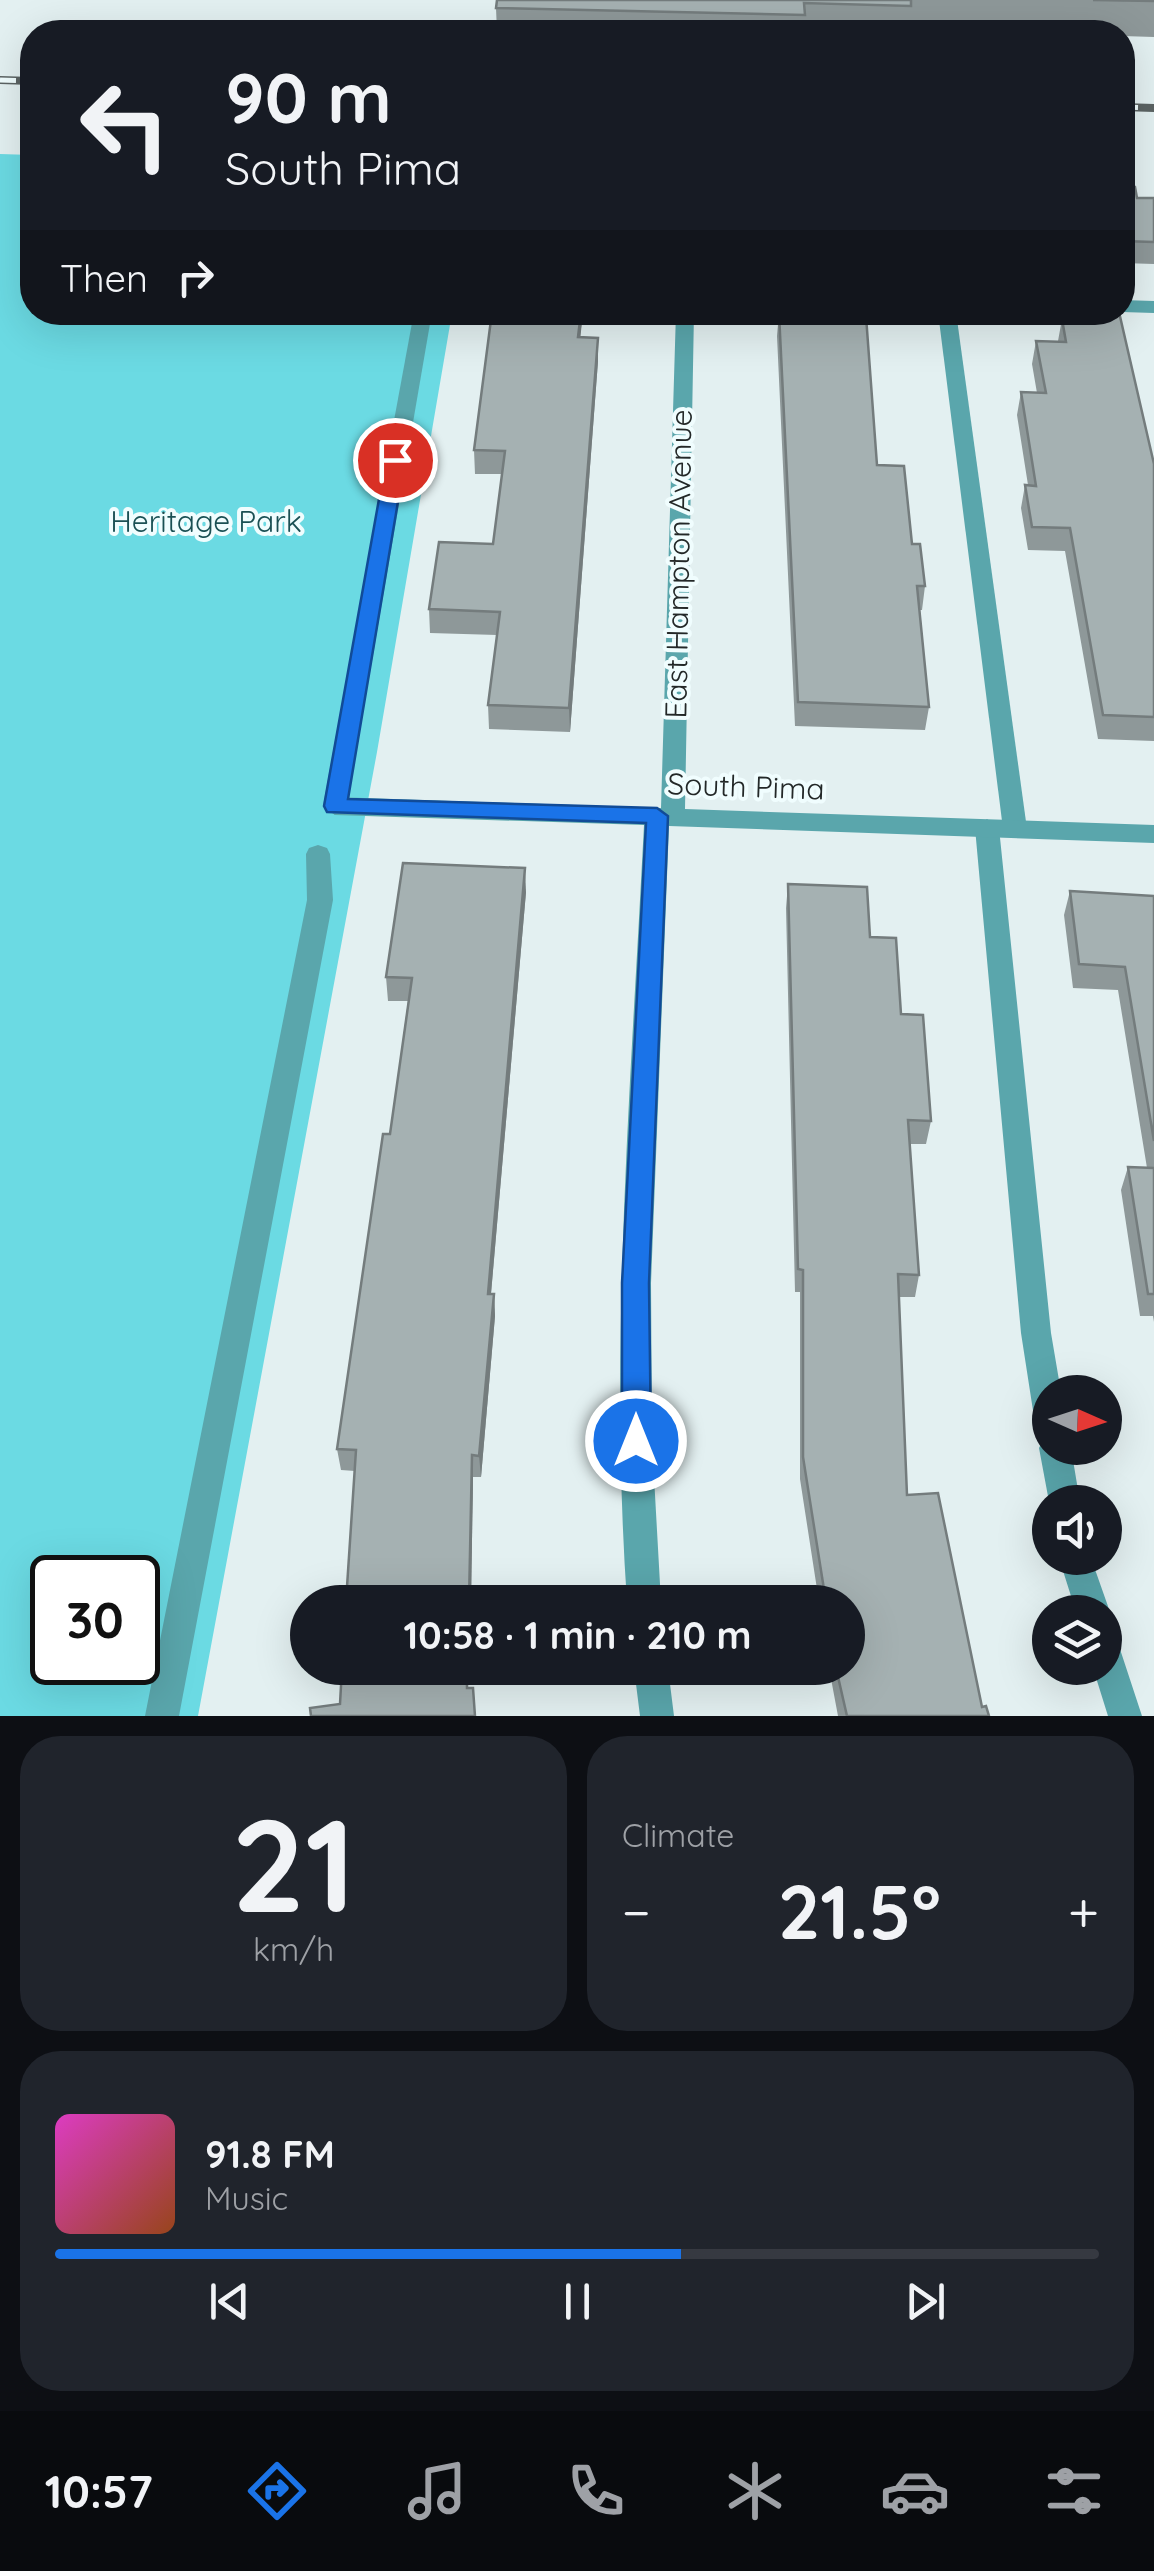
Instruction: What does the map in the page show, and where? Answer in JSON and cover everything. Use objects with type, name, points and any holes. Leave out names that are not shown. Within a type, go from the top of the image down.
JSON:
[{"type":"street","name":"South Pima","points":[[421,325],[335,806],[1154,834]]},
{"type":"street","name":"East Hampton Avenue","points":[[643,1585],[636,1441],[636,1283],[665,816],[684,325]]},
{"type":"street","points":[[948,325],[1001,828],[1036,1333],[1043,1375]]},
{"type":"street","points":[[162,1716],[320,900],[318,854]]},
{"type":"street","points":[[653,1685],[657,1716]]},
{"type":"street","points":[[1115,1685],[1125,1716]]},
{"type":"green space","name":"Heritage Park","points":[[0,154],[20,155],[20,325],[450,325],[377,752],[198,1716],[0,1716]]},
{"type":"building","points":[[497,0],[911,0],[911,6],[804,3],[805,15],[496,8]]},
{"type":"building","points":[[1135,187],[1137,198],[1154,198],[1154,242],[1135,241]]},
{"type":"building","points":[[490,325],[579,325],[578,337],[598,338],[569,708],[488,705],[500,612],[429,609],[439,542],[493,544],[505,451],[474,450]]},
{"type":"building","points":[[780,325],[867,325],[877,465],[904,466],[912,544],[920,544],[925,586],[917,586],[929,707],[798,702]]},
{"type":"building","points":[[1063,325],[1122,325],[1154,464],[1154,717],[1103,715],[1070,528],[1032,527],[1025,485],[1036,486],[1021,392],[1046,393],[1036,341],[1066,342]]},
{"type":"building","points":[[403,863],[525,868],[488,1294],[494,1294],[479,1456],[472,1455],[469,1585],[347,1585],[356,1450],[337,1449],[383,1134],[390,1134],[412,978],[386,977]]},
{"type":"building","points":[[788,884],[867,887],[870,937],[896,938],[901,1014],[923,1015],[931,1121],[908,1120],[919,1275],[898,1274],[907,1495],[938,1493],[982,1707],[986,1706],[989,1716],[847,1716],[840,1685],[865,1685],[865,1585],[823,1585],[803,1457],[803,1270],[798,1269]]},
{"type":"building","points":[[1070,891],[1154,896],[1154,1141],[1125,967],[1079,964]]},
{"type":"building","points":[[1128,1167],[1154,1168],[1154,1294],[1148,1294]]},
{"type":"building","points":[[341,1685],[467,1685],[473,1688],[475,1716],[311,1716],[310,1708],[340,1704]]},
{"type":"railway","points":[[0,80],[20,81]]},
{"type":"railway","points":[[1135,107],[1154,108]]},
{"type":"route","points":[[395,460],[335,806],[657,816],[636,1283],[636,1441]]}]
